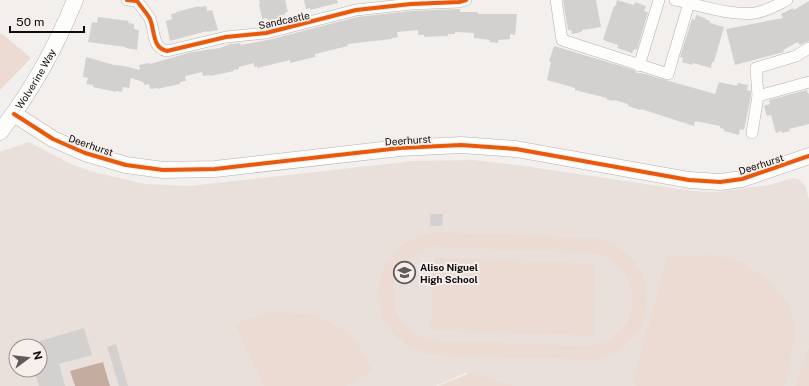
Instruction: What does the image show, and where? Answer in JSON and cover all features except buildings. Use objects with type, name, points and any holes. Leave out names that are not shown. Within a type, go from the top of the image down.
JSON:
[{"type":"street","name":"Wolverine Way","points":[[0,132],[14,114],[39,75],[65,26],[75,0]]},
{"type":"street","name":"Sandcastle","points":[[134,0],[150,19],[157,45],[161,50],[167,51],[226,37],[266,33],[356,10],[411,4],[460,2],[466,0]]},
{"type":"street","points":[[556,0],[562,40],[639,66],[668,74],[694,2]]},
{"type":"street","points":[[639,66],[659,0]]},
{"type":"street","points":[[675,0],[694,2],[734,13],[756,13],[787,0]]},
{"type":"street","points":[[752,133],[758,96],[756,68],[796,56],[809,48]]},
{"type":"street","points":[[758,96],[809,82]]},
{"type":"street","name":"Deerhurst","points":[[14,114],[53,139],[85,153],[126,165],[163,170],[215,168],[400,148],[461,144],[516,149],[689,180],[720,182],[742,179],[808,159]]},
{"type":"shaded area","points":[[1,33],[31,58],[0,90],[0,34]]},
{"type":"shaded area","name":"Aliso Niguel High School","points":[[29,142],[71,164],[93,172],[145,184],[189,186],[413,161],[473,160],[693,191],[716,192],[770,185],[793,178],[800,180],[806,187],[809,200],[809,346],[795,386],[504,386],[465,373],[436,386],[0,386],[0,152]]},
{"type":"shaded area","points":[[442,232],[605,239],[605,241],[625,252],[638,267],[646,285],[647,305],[642,323],[631,340],[615,353],[593,360],[437,355],[411,347],[393,332],[382,313],[379,291],[384,270],[396,251],[415,238]],"holes":[[[434,247],[588,252],[607,258],[621,268],[629,282],[633,298],[630,313],[623,328],[610,339],[591,346],[438,341],[419,335],[405,325],[396,311],[393,296],[395,280],[402,266],[415,254]]]},
{"type":"shaded area","points":[[717,255],[743,263],[770,281],[789,305],[795,329],[789,369],[783,386],[636,386],[633,381],[668,256]]},
{"type":"shaded area","points":[[433,257],[595,264],[593,336],[431,330]]},
{"type":"shaded area","points":[[268,312],[314,314],[352,335],[373,371],[345,386],[264,386],[235,324]]},
{"type":"shaded area","points":[[809,346],[809,386],[795,386]]},
{"type":"shaded area","points":[[103,362],[110,386],[75,386],[70,371]]},
{"type":"shaded area","points":[[472,372],[513,386],[438,386]]},
{"type":"cycle path","points":[[127,0],[137,1],[150,19],[156,43],[162,49],[167,51],[226,37],[266,33],[356,10],[411,4],[459,2],[466,0]]},
{"type":"cycle path","points":[[14,114],[53,139],[85,153],[126,165],[163,170],[215,169],[400,148],[461,145],[516,149],[689,180],[720,182],[742,179],[809,156]]},
{"type":"place","name":"Aliso Niguel High School","points":[[404,273]]}]
